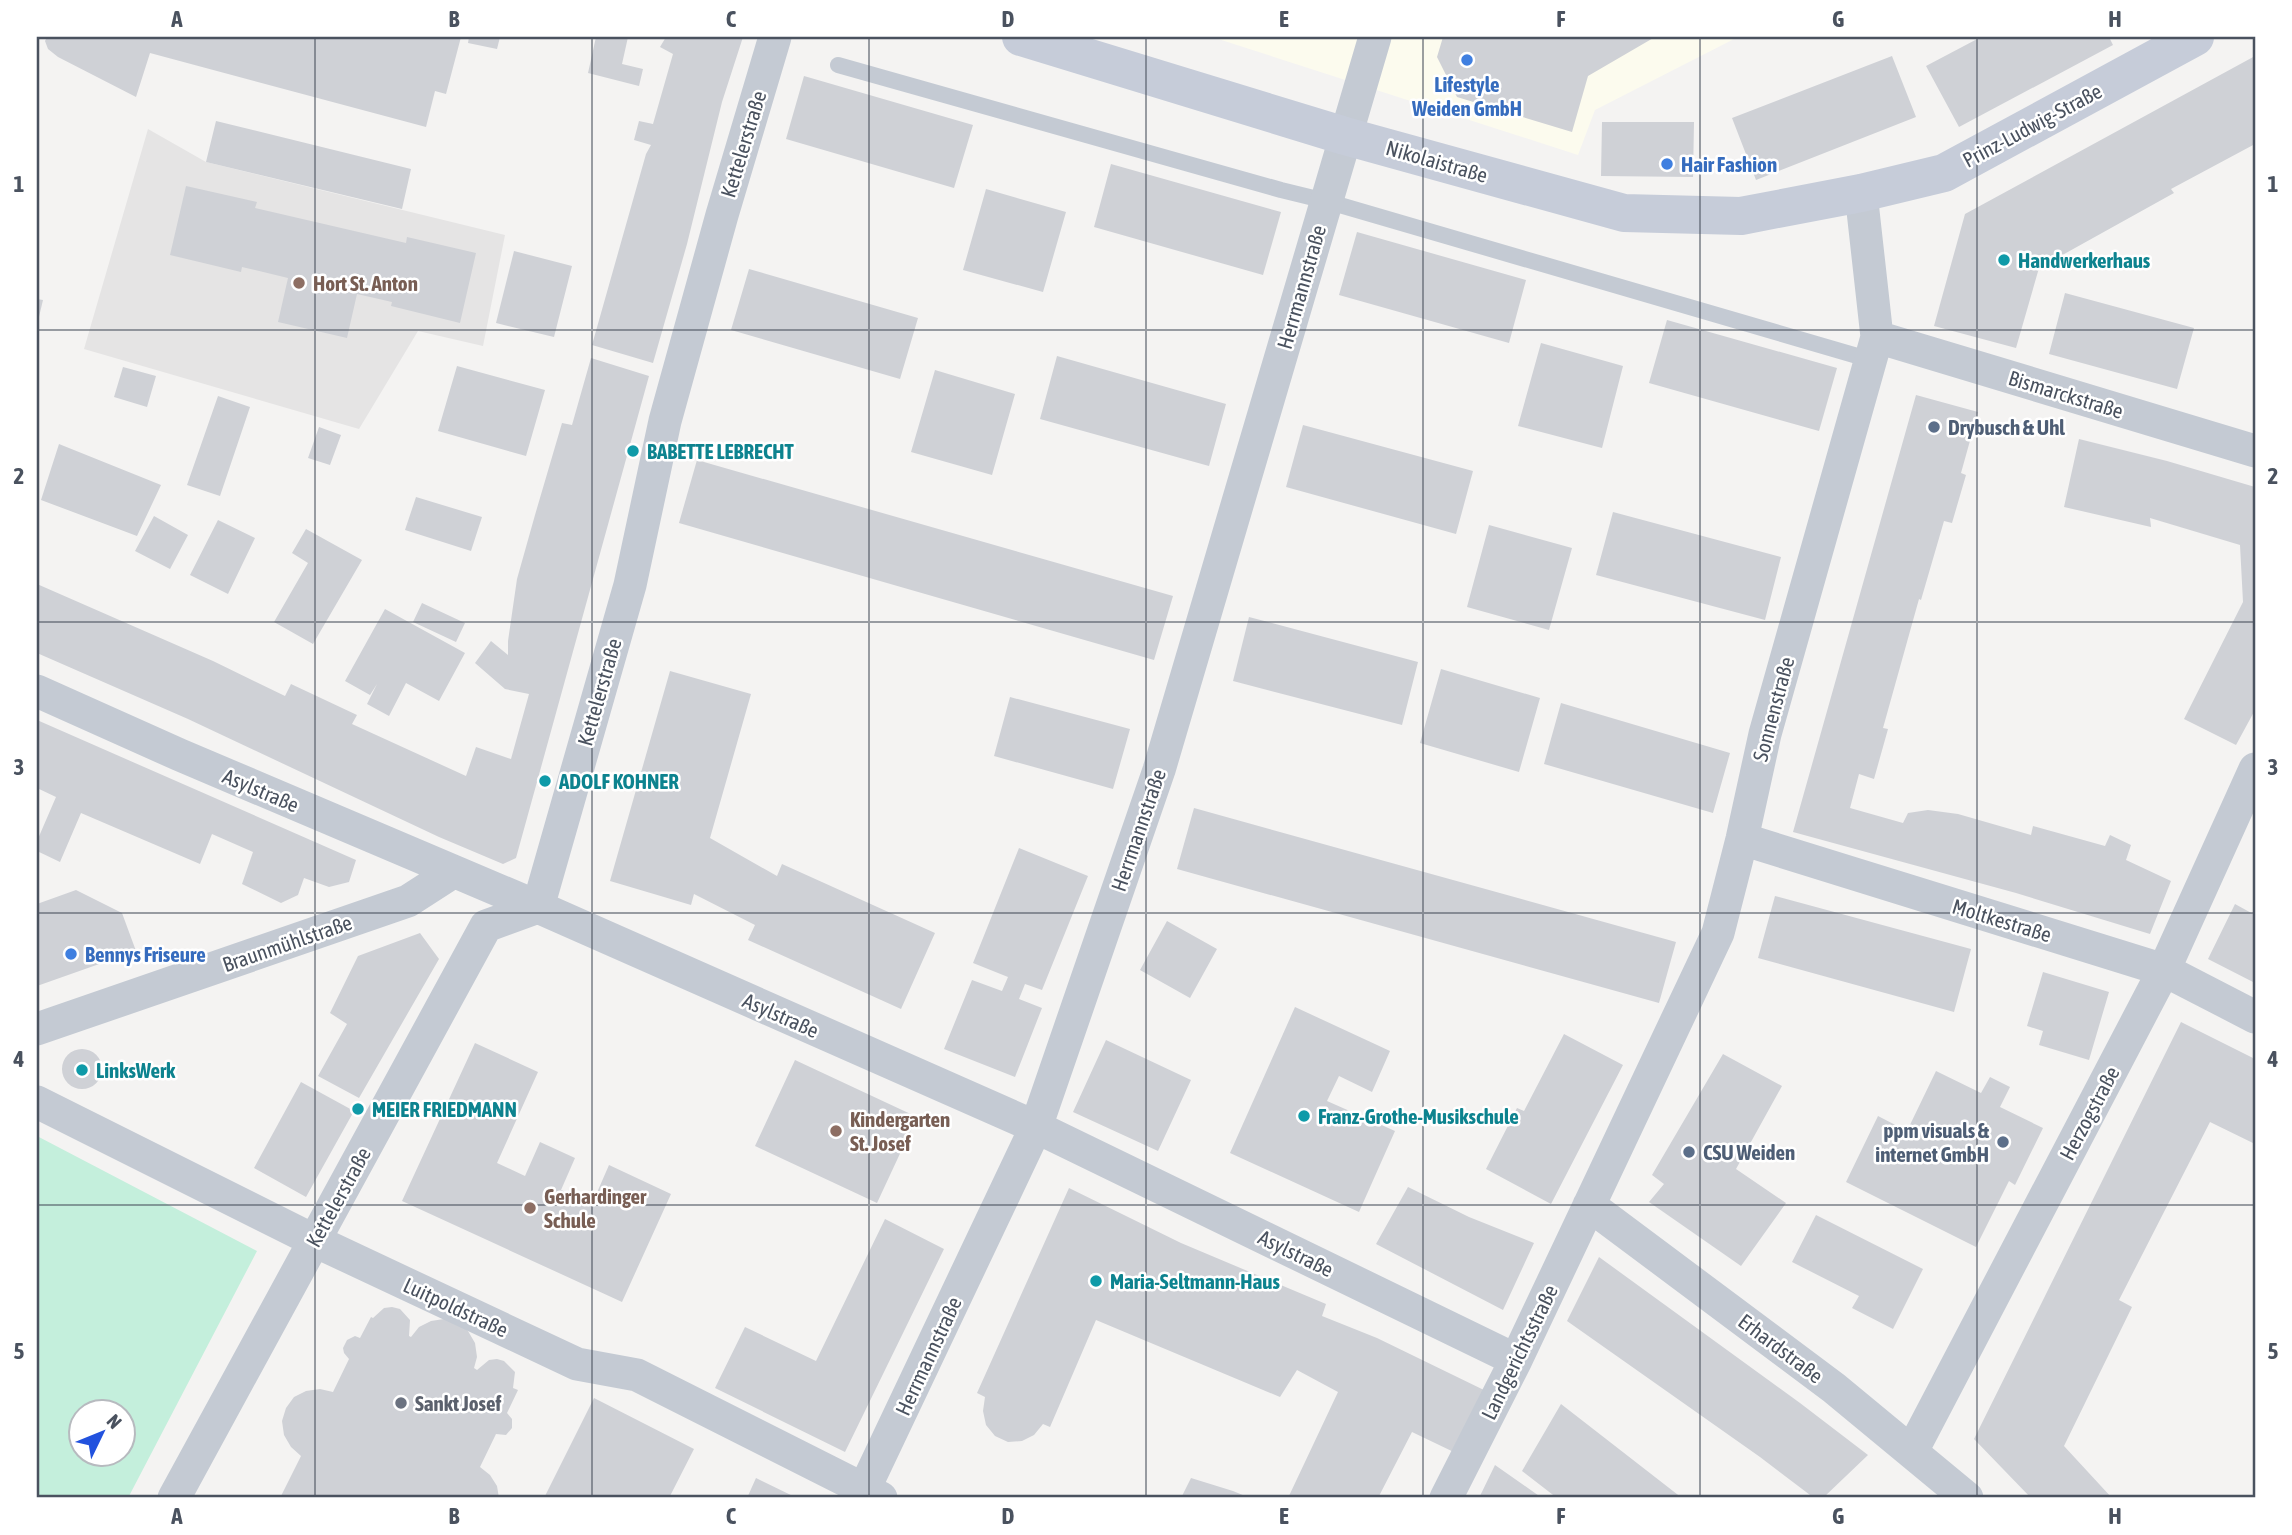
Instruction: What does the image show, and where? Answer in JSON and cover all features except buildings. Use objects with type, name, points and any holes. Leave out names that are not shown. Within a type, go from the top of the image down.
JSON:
[{"type":"main road","name":"Nikolaistraße","points":[[1021,37],[1345,136],[1624,214],[1741,216],[1861,193]]},
{"type":"main road","name":"Prinz-Ludwig-Straße","points":[[1861,193],[1944,173],[2195,37]]},
{"type":"street","name":"Kettelerstraße","points":[[174,1498],[486,926],[538,907],[630,585],[672,398],[722,215],[775,37]]},
{"type":"street","name":"Herrmannstraße","points":[[868,1495],[1036,1127],[1159,770],[1375,37]]},
{"type":"street","name":"Sonnenstraße","points":[[1589,1205],[1718,933],[1765,734],[1874,348],[1861,193]]},
{"type":"street","name":"Bismarckstraße","points":[[1874,348],[2255,451]]},
{"type":"street","name":"Asylstraße","points":[[37,691],[180,755],[538,907],[1036,1127],[1516,1360]]},
{"type":"street","name":"Herzogstraße","points":[[1912,1451],[2164,970],[2255,769]]},
{"type":"street","name":"Moltkestraße","points":[[1742,839],[2164,970],[2255,1017]]},
{"type":"street","name":"Braunmühlstraße","points":[[37,1029],[408,901],[453,872]]},
{"type":"street","name":"Luitpoldstraße","points":[[37,1102],[314,1241],[578,1364],[637,1375],[868,1495]]},
{"type":"street","name":"Landgerichtsstraße","points":[[1446,1498],[1516,1360],[1589,1205]]},
{"type":"street","name":"Erhardstraße","points":[[1589,1205],[1834,1388],[1967,1498]]},
{"type":"lane","points":[[838,65],[1281,190],[1874,348]]},
{"type":"shaded area","points":[[1212,37],[1738,37],[1595,110],[1578,155]]},
{"type":"shaded area","name":"Hort St. Anton","points":[[148,129],[206,162],[505,235],[483,346],[418,331],[359,429],[84,349]]},
{"type":"green space","points":[[37,1136],[257,1251],[128,1498],[37,1498]]},
{"type":"place","name":"Lifestyle Weiden GmbH","points":[[1467,60]]},
{"type":"place","name":"Hair Fashion","points":[[1667,164]]},
{"type":"place","name":"Handwerkerhaus","points":[[2004,260]]},
{"type":"place","name":"Hort St. Anton","points":[[299,283]]},
{"type":"place","name":"Drybusch & Uhl","points":[[1934,427]]},
{"type":"place","name":"BABETTE LEBRECHT","points":[[633,451]]},
{"type":"place","name":"ADOLF KOHNER","points":[[545,781]]},
{"type":"place","name":"Bennys Friseure","points":[[71,954]]},
{"type":"place","name":"LinksWerk","points":[[82,1070]]},
{"type":"place","name":"MEIER FRIEDMANN","points":[[358,1109]]},
{"type":"place","name":"Franz-Grothe-Musikschule","points":[[1304,1116]]},
{"type":"place","name":"Kindergarten St. Josef","points":[[836,1131]]},
{"type":"place","name":"ppm visuals & internet GmbH","points":[[2003,1142]]},
{"type":"place","name":"CSU Weiden","points":[[1689,1152]]},
{"type":"place","name":"Gerhardinger Schule","points":[[530,1208]]},
{"type":"place","name":"Maria-Seltmann-Haus","points":[[1096,1281]]},
{"type":"place","name":"Sankt Josef","points":[[401,1403]]}]
